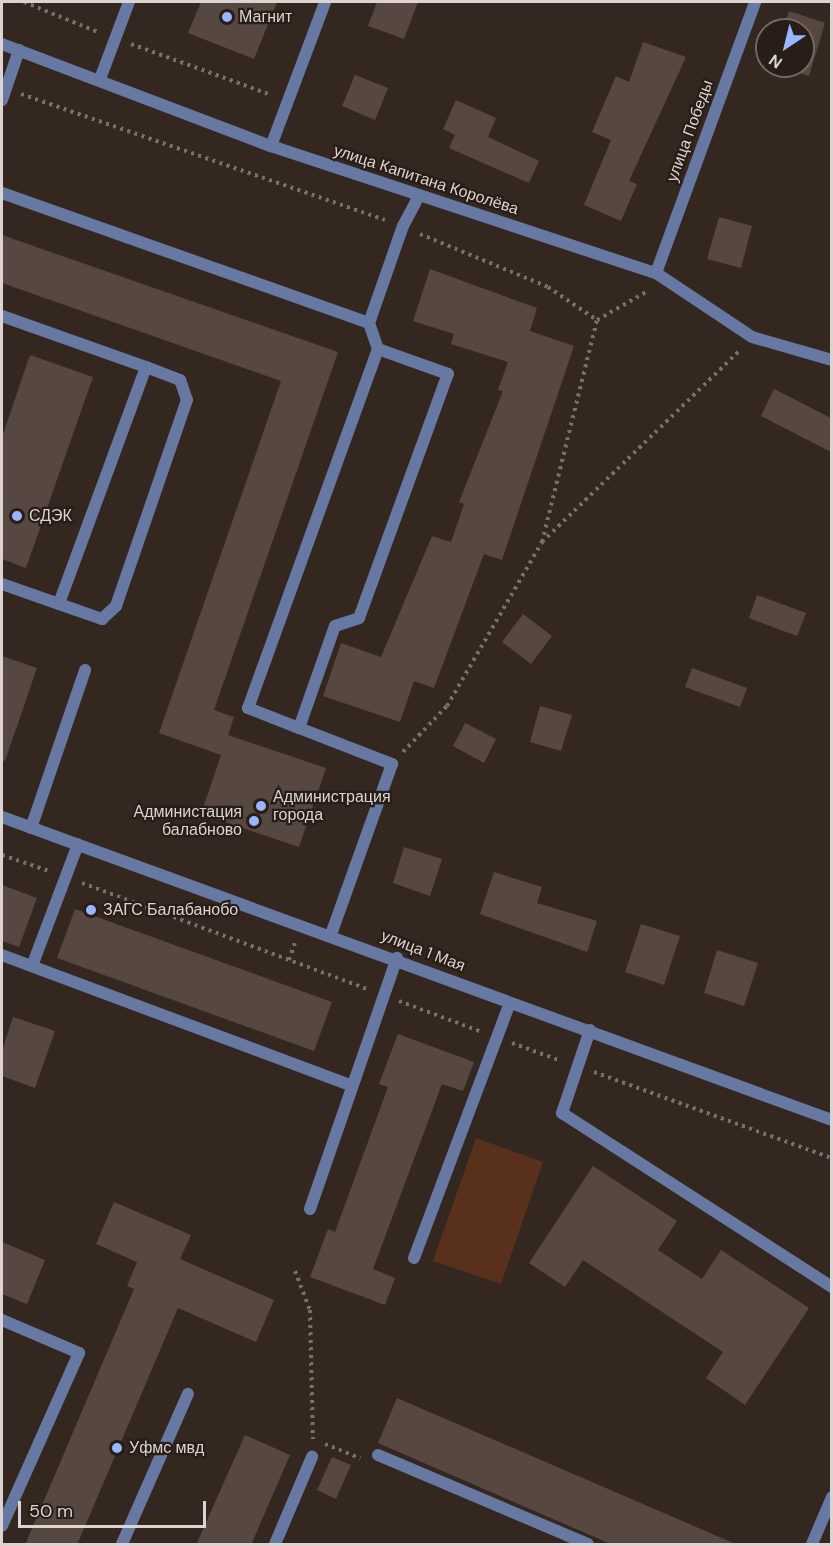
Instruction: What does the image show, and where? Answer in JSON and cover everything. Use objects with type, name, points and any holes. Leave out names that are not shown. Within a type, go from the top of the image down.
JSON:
[{"type":"street","points":[[100,79],[129,2]]},
{"type":"street","points":[[271,146],[325,2]]},
{"type":"street","name":"улица Победы","points":[[656,273],[755,2]]},
{"type":"street","name":"улица Капитана Королёва","points":[[2,44],[100,79],[271,146],[656,273],[752,338],[831,360]]},
{"type":"street","points":[[4,94],[19,50]]},
{"type":"street","points":[[2,193],[369,323]]},
{"type":"street","points":[[331,934],[392,764],[248,708],[378,350],[369,323],[403,226],[419,196]]},
{"type":"street","points":[[2,316],[180,380],[187,400],[116,606],[102,619],[2,584]]},
{"type":"street","points":[[299,728],[335,626],[359,618],[448,374],[378,350]]},
{"type":"street","points":[[59,604],[146,367]]},
{"type":"street","points":[[31,828],[85,670]]},
{"type":"street","name":"улица 1 Мая","points":[[2,817],[397,958],[510,1003],[590,1030],[831,1120]]},
{"type":"street","points":[[32,966],[78,844]]},
{"type":"street","points":[[2,955],[350,1085]]},
{"type":"street","points":[[310,1209],[350,1085],[397,958]]},
{"type":"street","points":[[414,1258],[510,1003]]},
{"type":"street","points":[[590,1030],[562,1113],[831,1287]]},
{"type":"street","points":[[2,1320],[79,1353],[2,1526]]},
{"type":"street","points":[[122,1545],[188,1394]]},
{"type":"street","points":[[378,1455],[588,1545]]},
{"type":"street","points":[[275,1545],[312,1457]]},
{"type":"street","points":[[812,1545],[831,1497]]},
{"type":"path","points":[[24,2],[271,95]]},
{"type":"path","points":[[4,94],[403,226],[548,287],[597,320]]},
{"type":"path","points":[[542,542],[597,320],[650,290],[656,273]]},
{"type":"path","points":[[392,764],[447,706],[542,542],[752,338]]},
{"type":"path","points":[[2,855],[831,1158]]},
{"type":"path","points":[[295,1271],[310,1310],[314,1439],[312,1457]]},
{"type":"path","points":[[314,1439],[360,1458],[378,1455]]},
{"type":"shaded area","points":[[476,1138],[543,1162],[501,1284],[433,1261]]},
{"type":"building","points":[[201,2],[277,2],[254,59],[188,33]]},
{"type":"building","points":[[377,2],[418,2],[404,39],[368,26]]},
{"type":"building","points":[[789,11],[810,18],[787,18]]},
{"type":"building","points":[[815,20],[825,23],[815,56]]},
{"type":"building","points":[[643,42],[686,57],[629,181],[637,184],[621,221],[584,205],[611,140],[592,132],[616,76],[629,82]]},
{"type":"building","points":[[355,75],[388,88],[375,120],[342,106]]},
{"type":"building","points":[[456,100],[496,118],[488,137],[539,161],[529,183],[449,148],[455,135],[443,129]]},
{"type":"building","points":[[719,217],[752,226],[741,268],[707,259]]},
{"type":"building","points":[[2,235],[338,352],[214,710],[234,717],[228,735],[326,768],[299,847],[201,814],[221,755],[159,733],[281,381],[2,283]]},
{"type":"building","points":[[430,269],[537,308],[530,331],[574,346],[502,560],[484,554],[434,688],[414,681],[400,722],[323,696],[341,643],[381,657],[432,536],[451,542],[464,504],[459,502],[503,391],[498,390],[508,362],[451,344],[454,334],[413,321]]},
{"type":"building","points":[[30,355],[93,377],[26,568],[2,559],[2,437]]},
{"type":"building","points":[[774,389],[831,418],[831,452],[761,416]]},
{"type":"building","points":[[757,595],[806,613],[797,636],[749,618]]},
{"type":"building","points":[[523,614],[552,636],[531,664],[502,642]]},
{"type":"building","points":[[2,656],[37,668],[5,761],[2,760]]},
{"type":"building","points":[[692,668],[747,688],[740,707],[685,687]]},
{"type":"building","points":[[540,706],[572,715],[561,751],[530,742]]},
{"type":"building","points":[[465,723],[496,739],[484,763],[453,746]]},
{"type":"building","points":[[404,847],[442,859],[430,896],[393,883]]},
{"type":"building","points":[[494,872],[542,887],[537,903],[597,921],[587,952],[480,914]]},
{"type":"building","points":[[2,885],[37,898],[19,947],[2,941]]},
{"type":"building","points":[[75,909],[332,1002],[314,1051],[57,958]]},
{"type":"building","points":[[641,924],[680,936],[664,985],[625,972]]},
{"type":"building","points":[[717,950],[758,963],[744,1006],[704,993]]},
{"type":"building","points":[[13,1017],[55,1031],[35,1088],[2,1076],[2,1051]]},
{"type":"building","points":[[398,1034],[474,1062],[463,1091],[442,1084],[373,1269],[395,1278],[385,1305],[310,1277],[328,1229],[335,1232],[388,1087],[379,1084]]},
{"type":"building","points":[[593,1166],[677,1221],[658,1250],[702,1279],[721,1250],[809,1308],[745,1405],[706,1378],[723,1352],[583,1260],[565,1287],[529,1263]]},
{"type":"building","points":[[114,1202],[191,1235],[180,1259],[274,1300],[256,1342],[178,1308],[77,1545],[25,1545],[134,1289],[127,1286],[137,1262],[96,1244]]},
{"type":"building","points":[[2,1242],[45,1260],[27,1304],[2,1294]]},
{"type":"building","points":[[397,1398],[738,1545],[613,1545],[378,1443]]},
{"type":"building","points":[[245,1435],[290,1455],[251,1545],[196,1545]]},
{"type":"building","points":[[332,1457],[351,1465],[336,1499],[317,1490]]},
{"type":"place","name":"Магнит","points":[[227,17]]},
{"type":"place","name":"СДЭК","points":[[17,516]]},
{"type":"place","name":"Администрация города","points":[[261,806]]},
{"type":"place","name":"Администация балабново","points":[[254,821]]},
{"type":"place","name":"ЗАГС Балабанобо","points":[[91,910]]},
{"type":"place","name":"Уфмс мвд","points":[[117,1448]]}]
